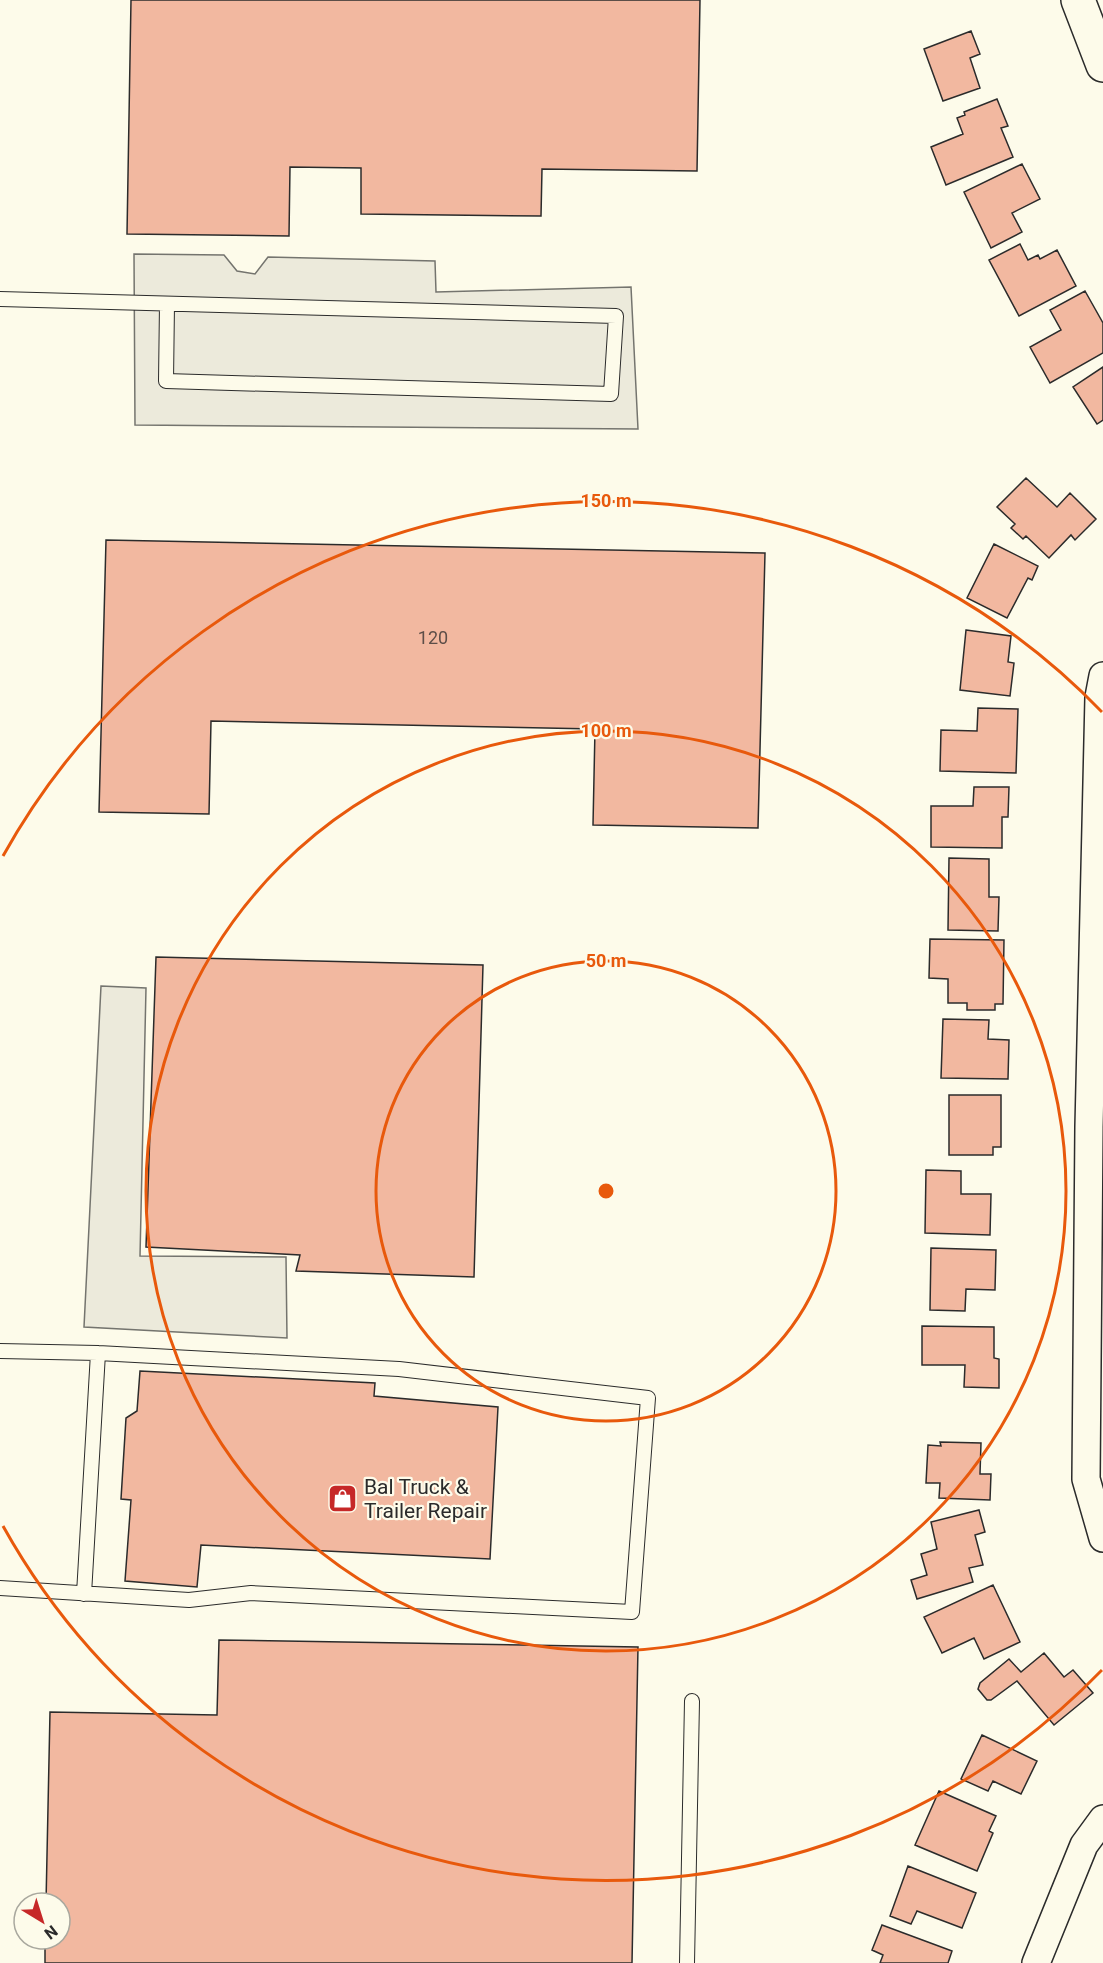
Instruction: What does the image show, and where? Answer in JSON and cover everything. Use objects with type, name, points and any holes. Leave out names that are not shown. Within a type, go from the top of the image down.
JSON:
[{"type":"street","points":[[1078,0],[1103,65]]},
{"type":"street","points":[[1103,676],[1099,697],[1096,1127],[1086,1479],[1103,1538]]},
{"type":"street","points":[[1036,1963],[1084,1845],[1103,1819]]},
{"type":"lane","points":[[0,299],[616,316],[611,394],[166,381],[167,304]]},
{"type":"lane","points":[[0,1352],[98,1353],[399,1369],[648,1398],[632,1612],[251,1593],[189,1600],[0,1588]]},
{"type":"lane","points":[[84,1594],[98,1353]]},
{"type":"lane","points":[[687,1963],[692,1701]]},
{"type":"shaded area","points":[[134,254],[224,255],[237,271],[255,274],[268,257],[435,261],[436,292],[631,287],[638,429],[135,425]]},
{"type":"shaded area","points":[[101,986],[146,988],[140,1256],[286,1257],[287,1338],[84,1327]]},
{"type":"building","points":[[131,0],[700,0],[697,171],[542,169],[541,216],[361,214],[361,168],[290,167],[289,236],[127,234]]},
{"type":"building","points":[[971,31],[980,54],[970,58],[980,88],[943,101],[924,49]]},
{"type":"building","points":[[997,99],[1008,126],[1001,128],[1013,157],[946,185],[931,147],[963,134],[957,118],[965,115],[964,112]]},
{"type":"building","points":[[1022,164],[1040,199],[1012,213],[1022,232],[991,248],[964,192]]},
{"type":"building","points":[[1020,244],[1028,260],[1038,255],[1040,259],[1057,250],[1076,286],[1019,316],[989,260]]},
{"type":"building","points":[[1085,291],[1103,323],[1103,353],[1050,383],[1030,347],[1061,330],[1050,310]]},
{"type":"building","points":[[1103,367],[1103,420],[1097,424],[1073,387]]},
{"type":"building","points":[[1026,478],[1057,507],[1070,493],[1096,519],[1075,540],[1071,535],[1049,558],[1026,536],[1023,539],[1011,528],[1015,524],[997,507]]},
{"type":"building","points":[[106,540],[765,553],[758,828],[593,825],[595,729],[211,721],[209,814],[99,812]]},
{"type":"building","points":[[994,544],[1038,566],[1032,580],[1028,578],[1007,618],[967,598]]},
{"type":"building","points":[[966,630],[1011,636],[1008,662],[1014,663],[1010,696],[960,690]]},
{"type":"building","points":[[978,708],[1018,709],[1016,773],[940,771],[941,730],[977,731]]},
{"type":"building","points":[[974,787],[1009,787],[1008,817],[1002,817],[1002,848],[931,847],[931,806],[973,806]]},
{"type":"building","points":[[949,858],[989,859],[989,897],[999,897],[998,931],[948,930]]},
{"type":"building","points":[[930,939],[1004,940],[1003,1004],[995,1004],[995,1010],[967,1010],[967,1003],[948,1003],[948,979],[929,978]]},
{"type":"building","points":[[156,957],[483,965],[474,1277],[296,1271],[300,1255],[146,1247]]},
{"type":"building","points":[[943,1019],[989,1020],[988,1039],[1009,1040],[1008,1079],[941,1078]]},
{"type":"building","points":[[949,1095],[1001,1095],[1001,1147],[993,1147],[993,1155],[949,1155]]},
{"type":"building","points":[[926,1170],[961,1171],[961,1194],[991,1194],[990,1235],[925,1233]]},
{"type":"building","points":[[931,1248],[996,1250],[995,1290],[966,1289],[965,1311],[930,1310]]},
{"type":"building","points":[[922,1326],[994,1327],[994,1358],[999,1359],[999,1388],[964,1387],[965,1365],[922,1365]]},
{"type":"building","points":[[140,1371],[375,1383],[374,1396],[498,1407],[490,1559],[201,1545],[197,1587],[125,1581],[131,1500],[121,1499],[126,1418],[137,1411]]},
{"type":"building","points":[[940,1442],[981,1443],[980,1474],[991,1474],[990,1500],[939,1498],[940,1483],[926,1483],[928,1445],[941,1446]]},
{"type":"building","points":[[979,1510],[985,1532],[975,1535],[983,1565],[969,1568],[973,1582],[917,1599],[911,1580],[927,1575],[921,1554],[937,1549],[931,1522]]},
{"type":"building","points":[[993,1585],[1020,1642],[984,1659],[974,1638],[942,1653],[924,1617]]},
{"type":"building","points":[[219,1640],[638,1647],[632,1963],[45,1963],[45,1951],[72,1951],[72,1891],[46,1891],[50,1712],[217,1715]]},
{"type":"building","points":[[1044,1653],[1064,1677],[1073,1670],[1093,1693],[1054,1725],[1017,1681],[991,1700],[987,1700],[978,1689],[980,1683],[1009,1659],[1021,1672]]},
{"type":"building","points":[[982,1735],[1037,1761],[1021,1794],[993,1781],[988,1791],[961,1779]]},
{"type":"building","points":[[939,1791],[996,1816],[989,1831],[993,1833],[977,1871],[915,1845]]},
{"type":"building","points":[[908,1866],[976,1893],[962,1928],[917,1911],[911,1924],[890,1916]]},
{"type":"building","points":[[882,1925],[952,1951],[948,1963],[880,1963],[883,1955],[872,1950]]},
{"type":"place","name":"Bal Truck & Trailer Repair","points":[[343,1499]]}]
